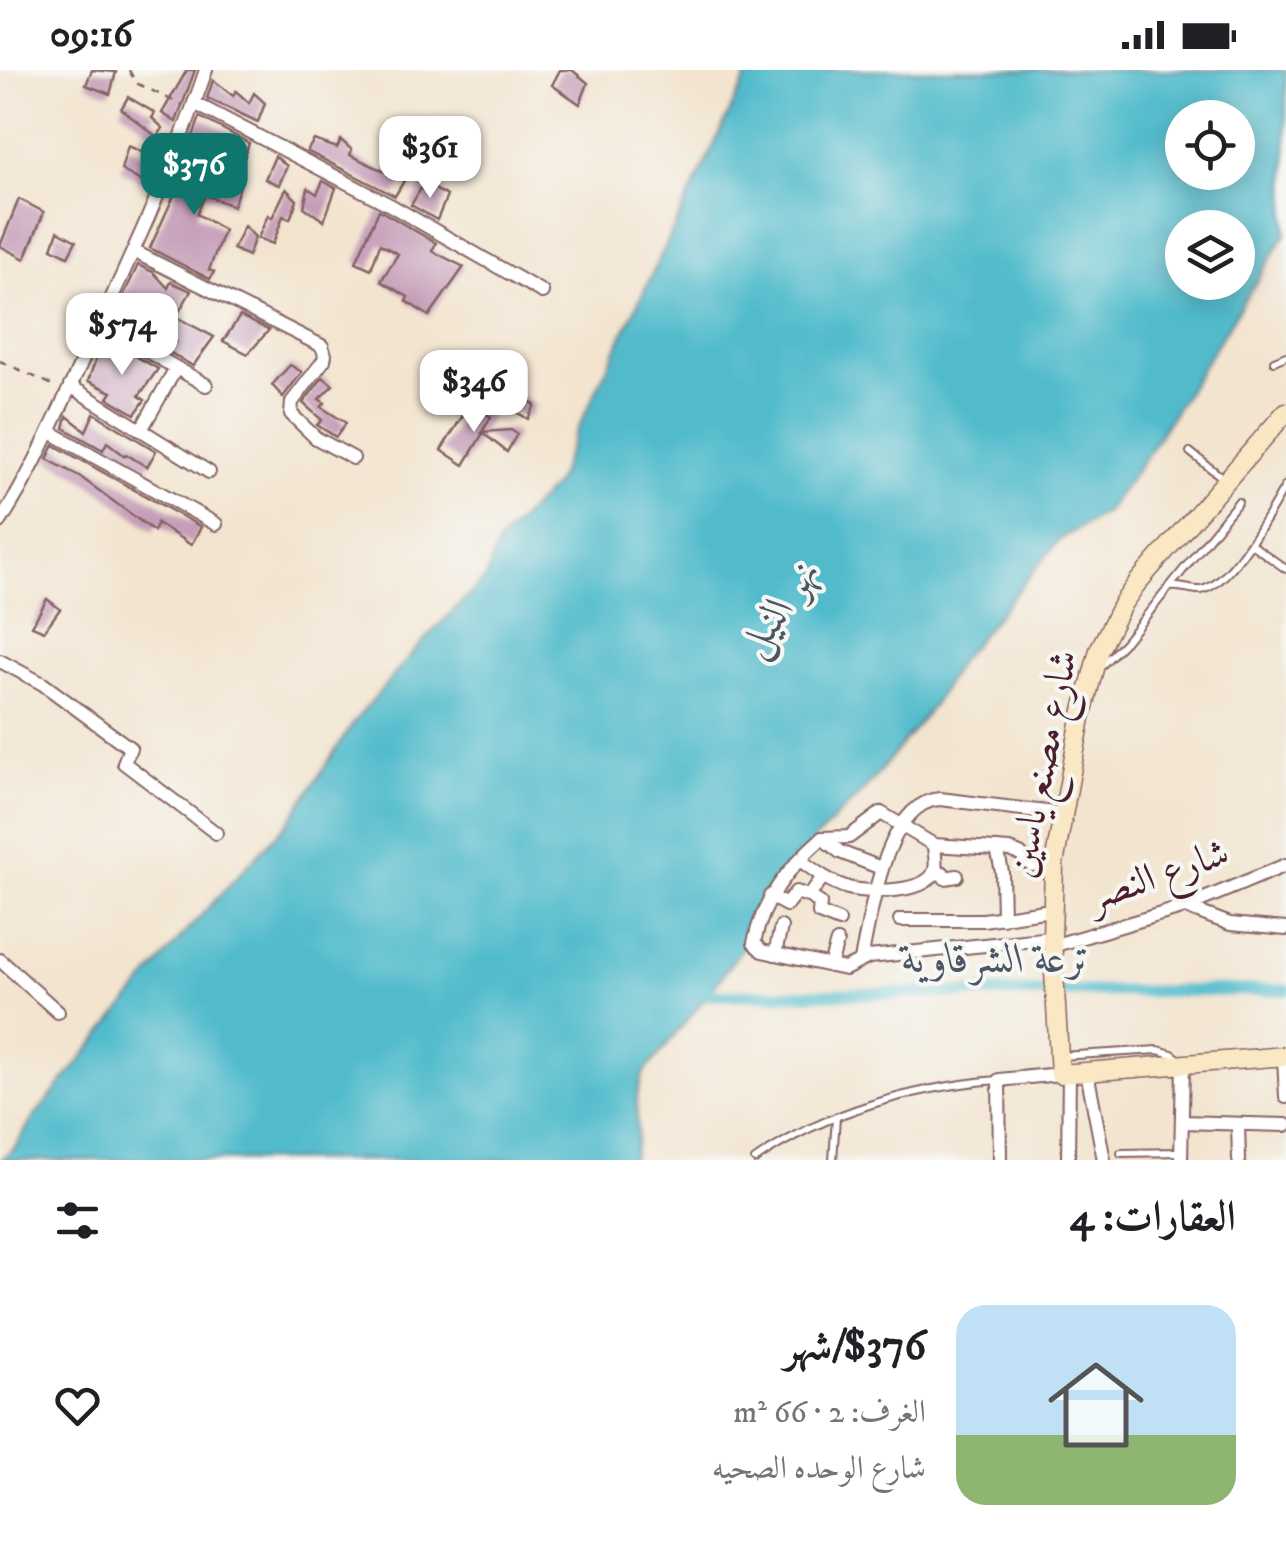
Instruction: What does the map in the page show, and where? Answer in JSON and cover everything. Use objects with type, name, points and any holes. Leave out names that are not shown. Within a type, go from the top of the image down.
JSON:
[{"type":"main road","name":"شارع مصنع ياسين","points":[[1069,1069],[1058,1027],[1054,975],[1054,864],[1091,675],[1123,604],[1286,412]]},
{"type":"main road","points":[[1069,1069],[1285,1056]]},
{"type":"street","points":[[0,522],[52,433],[135,252],[206,70]]},
{"type":"street","points":[[194,107],[391,206],[542,292]]},
{"type":"street","points":[[135,252],[322,346],[324,360],[292,402],[291,414],[316,438],[354,458]]},
{"type":"street","points":[[100,324],[206,386]]},
{"type":"street","points":[[141,430],[176,368]]},
{"type":"street","points":[[69,389],[209,472]]},
{"type":"street","points":[[52,433],[216,524]]},
{"type":"street","points":[[0,660],[43,684],[130,748],[124,763],[216,833]]},
{"type":"street","points":[[861,960],[881,868],[916,808],[932,800],[1062,814]]},
{"type":"street","points":[[838,942],[830,966],[754,947],[758,924],[770,896],[800,860],[822,838],[849,837],[878,814],[886,814],[934,845],[1016,851],[1030,866],[1054,864]]},
{"type":"street","points":[[822,838],[861,862],[881,868]]},
{"type":"street","points":[[933,874],[934,845]]},
{"type":"street","points":[[997,850],[1002,872],[1003,918]]},
{"type":"street","points":[[800,860],[823,877],[848,888],[876,892],[916,885],[933,874],[957,876]]},
{"type":"street","name":"شارع النصر","points":[[830,966],[852,968],[861,960],[985,945],[1052,942],[1185,907],[1286,865]]},
{"type":"street","points":[[810,896],[823,877]]},
{"type":"street","points":[[770,896],[786,905],[796,892],[810,896],[820,903],[819,912],[839,922]]},
{"type":"street","points":[[1185,907],[1230,924],[1286,929]]},
{"type":"street","points":[[900,920],[983,920],[1052,910]]},
{"type":"street","points":[[983,920],[985,945]]},
{"type":"street","points":[[776,954],[781,927]]},
{"type":"street","points":[[0,960],[58,1012]]},
{"type":"street","points":[[1285,1056],[1286,1096]]},
{"type":"street","points":[[1181,1156],[1182,1064]]},
{"type":"street","points":[[1000,1160],[1000,1080],[1069,1069]]},
{"type":"street","points":[[1068,1160],[1069,1069]]},
{"type":"street","points":[[1069,1069],[1104,1160]]},
{"type":"street","points":[[1182,1122],[1286,1125]]},
{"type":"street","points":[[1238,1124],[1239,1160]]},
{"type":"lane","points":[[1274,361],[1286,356]]},
{"type":"lane","points":[[1190,452],[1226,481]]},
{"type":"lane","points":[[1169,588],[1209,587],[1251,544],[1286,485]]},
{"type":"lane","points":[[1091,675],[1124,642],[1238,502]]},
{"type":"lane","points":[[1251,544],[1286,569]]},
{"type":"lane","points":[[1069,1069],[1158,1050],[1172,1054],[1182,1064]]},
{"type":"lane","points":[[756,1160],[809,1128],[878,1102],[1000,1080]]},
{"type":"lane","points":[[833,1160],[836,1117]]},
{"type":"lane","points":[[1121,1153],[1181,1156]]},
{"type":"path","points":[[129,70],[136,83],[194,107]]},
{"type":"path","points":[[0,361],[69,389]]},
{"type":"water","name":"نهر النيل","points":[[750,70],[1286,70],[1286,234],[1255,283],[1255,210],[1165,210],[1165,300],[1244,300],[1145,458],[1105,513],[1059,540],[957,664],[934,704],[869,785],[787,867],[762,898],[750,937],[643,1074],[637,1096],[637,1141],[631,1160],[1,1160],[14,1149],[34,1117],[183,935],[291,819],[354,722],[425,639],[486,578],[498,543],[557,482],[573,439]]},
{"type":"building","points":[[92,70],[116,72],[110,94],[86,85]]},
{"type":"building","points":[[187,70],[195,70],[176,122],[162,113]]},
{"type":"building","points":[[560,70],[572,70],[588,83],[580,104],[552,85]]},
{"type":"building","points":[[213,80],[233,96],[236,91],[249,103],[254,93],[265,103],[258,122],[207,98]]},
{"type":"building","points":[[128,97],[155,113],[152,118],[163,128],[157,137],[121,109]]},
{"type":"building","points":[[200,117],[249,143],[244,158],[195,139]]},
{"type":"building","points":[[314,140],[337,148],[341,140],[352,150],[350,155],[404,181],[395,196],[307,151]]},
{"type":"building","points":[[128,146],[161,160],[150,186],[121,170]]},
{"type":"building","points":[[189,151],[224,184],[228,176],[240,186],[233,206],[205,195],[197,214],[224,230],[209,270],[214,272],[210,279],[150,248],[183,176],[178,174]]},
{"type":"building","points":[[275,156],[287,166],[279,185],[265,179]]},
{"type":"building","points":[[323,181],[336,188],[324,221],[304,207],[308,188],[317,194]]},
{"type":"building","points":[[424,183],[447,196],[437,220],[411,205]]},
{"type":"building","points":[[286,189],[297,200],[290,219],[283,216],[273,244],[258,238]]},
{"type":"building","points":[[19,199],[44,212],[25,259],[0,246]]},
{"type":"building","points":[[379,210],[436,243],[432,251],[464,267],[429,316],[381,281],[398,254],[380,244],[371,269],[356,262]]},
{"type":"building","points":[[244,226],[255,237],[248,256],[233,249]]},
{"type":"building","points":[[58,231],[76,241],[68,256],[52,248]]},
{"type":"building","points":[[138,265],[153,272],[168,288],[171,282],[191,291],[176,317],[214,337],[193,366],[169,352],[176,341],[158,329],[150,342],[139,335],[147,322],[120,303]]},
{"type":"building","points":[[240,316],[269,330],[248,354],[223,341]]},
{"type":"building","points":[[100,347],[125,362],[130,353],[158,369],[139,396],[145,400],[135,414],[108,398],[112,392],[88,381]]},
{"type":"building","points":[[290,365],[302,372],[283,397],[272,385]]},
{"type":"building","points":[[323,377],[333,385],[319,399],[325,403],[321,407],[346,423],[336,437],[317,425],[322,420],[303,403]]},
{"type":"building","points":[[504,382],[535,405],[528,419],[496,400]]},
{"type":"building","points":[[471,403],[491,417],[482,432],[511,430],[517,434],[507,452],[483,433],[464,465],[441,450]]},
{"type":"building","points":[[94,413],[156,451],[147,467],[107,442],[103,450],[64,428],[67,416],[86,431]]},
{"type":"building","points":[[54,445],[201,527],[191,545],[157,523],[154,531],[79,476],[47,459]]},
{"type":"building","points":[[47,599],[60,609],[44,631],[32,626]]},
{"type":"waterway","name":"ترعة الشرقاوية","points":[[708,995],[1286,990]]}]
